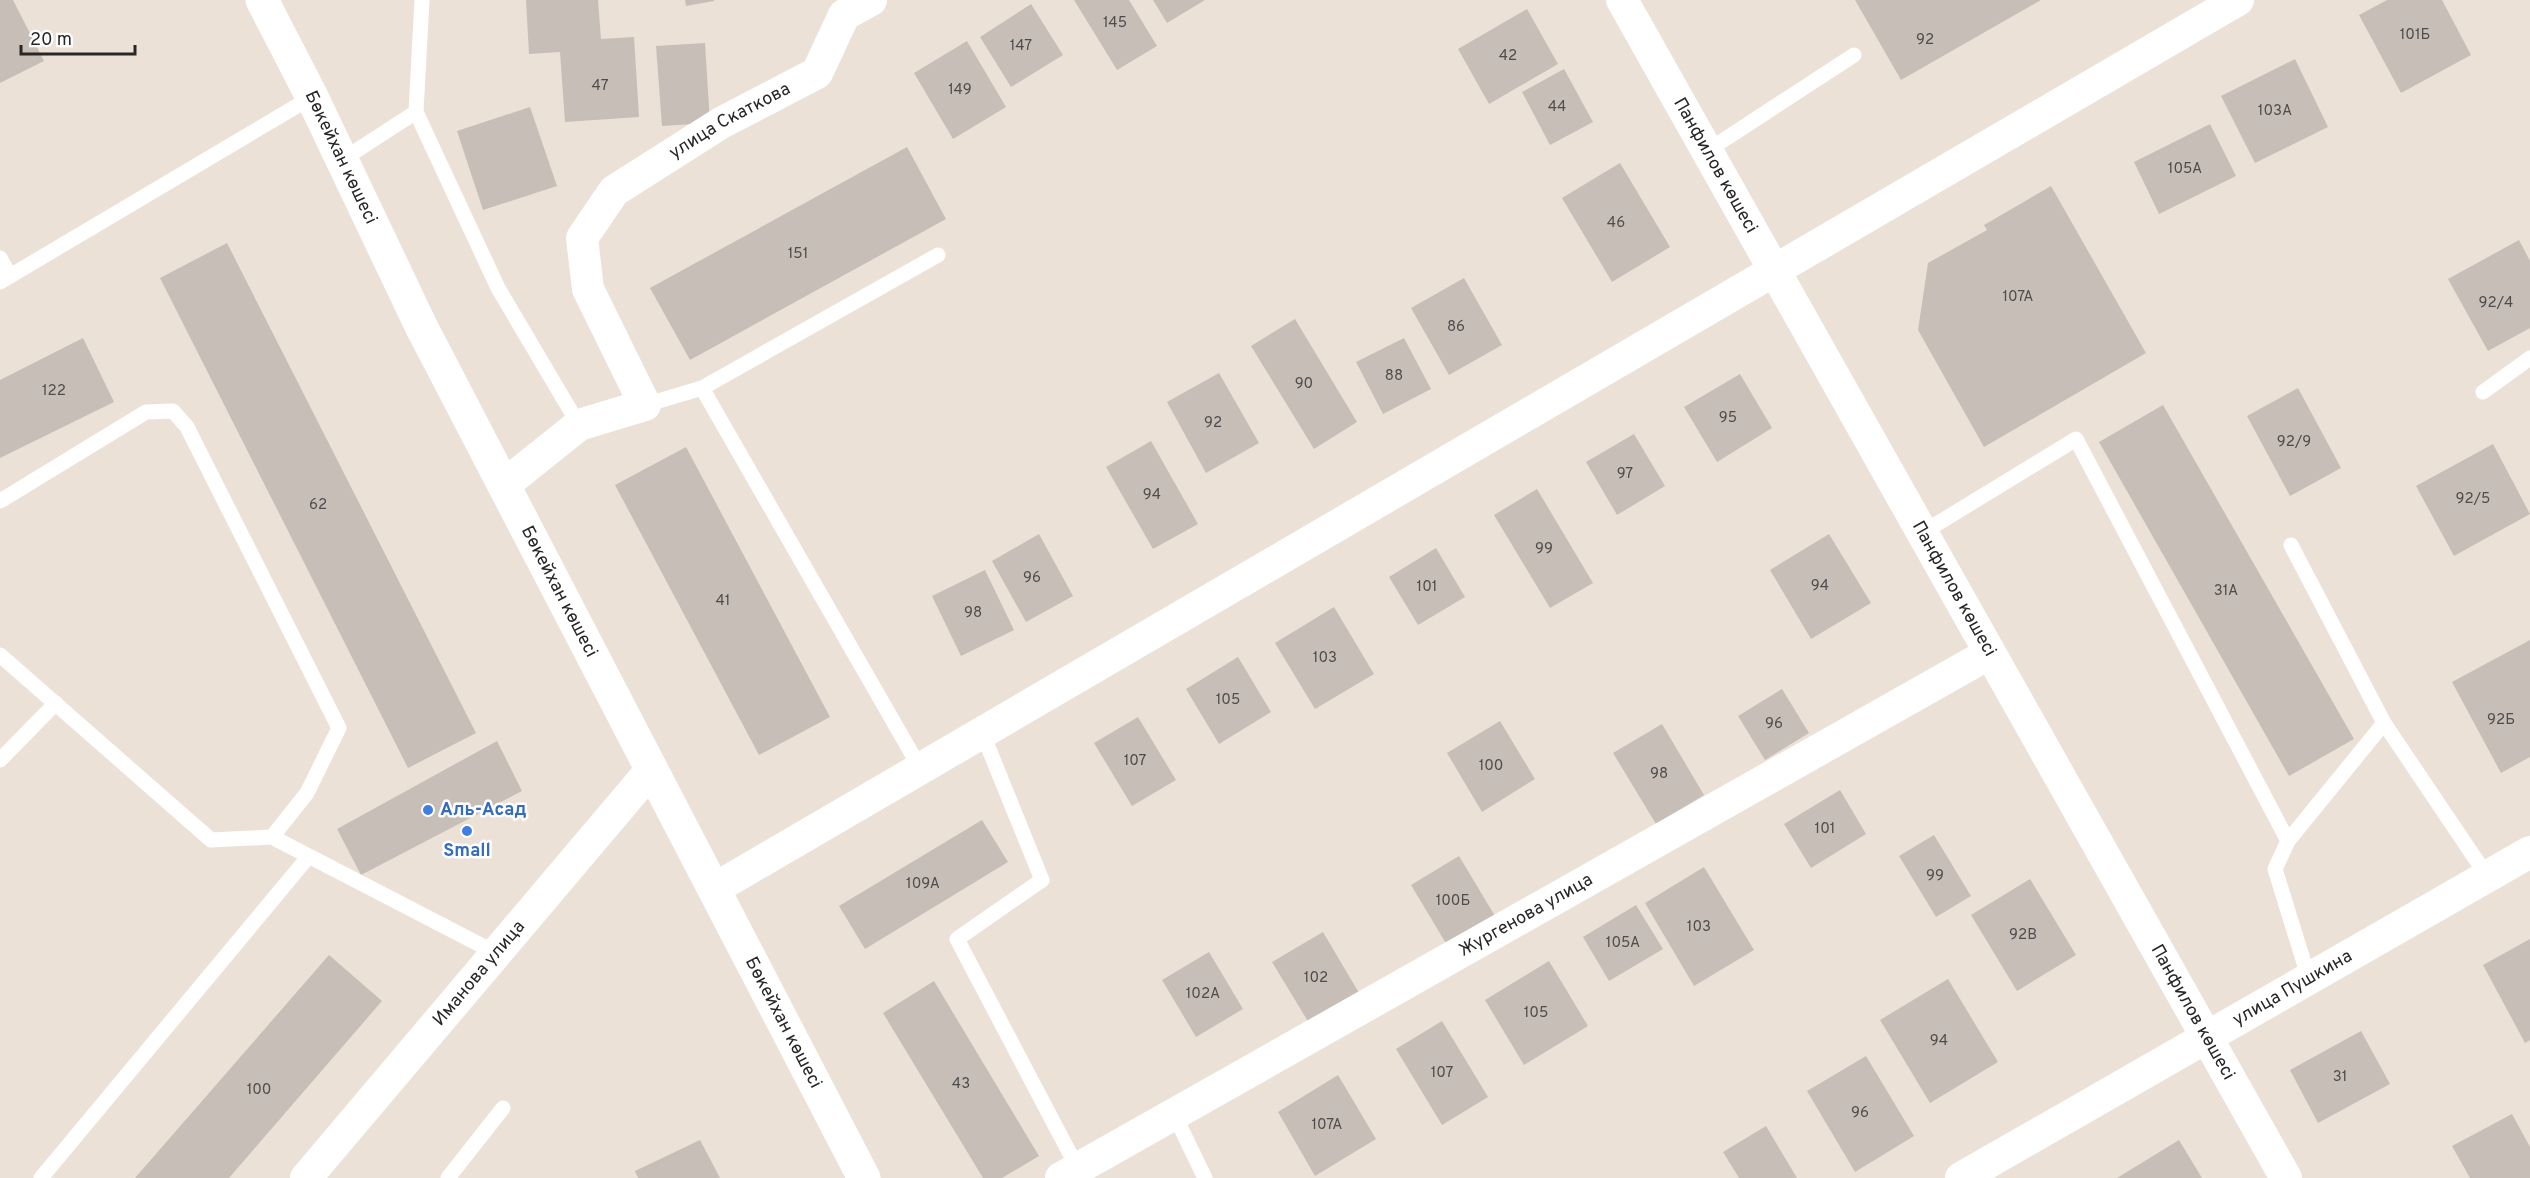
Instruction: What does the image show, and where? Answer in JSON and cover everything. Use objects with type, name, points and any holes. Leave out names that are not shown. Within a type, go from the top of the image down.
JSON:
[{"type":"street","name":"Бөкейхан көшесі","points":[[262,0],[312,97],[421,326],[864,1178]]},
{"type":"street","name":"Панфилов көшесі","points":[[1622,0],[2286,1178]]},
{"type":"street","points":[[714,889],[2238,0]]},
{"type":"street","name":"улица Скаткова","points":[[645,405],[588,289],[582,238],[614,191],[720,123],[817,73],[850,5]]},
{"type":"street","points":[[504,485],[579,425],[645,405]]},
{"type":"street","name":"Жургенова улица","points":[[1070,1173],[1990,653]]},
{"type":"street","name":"Иманова улица","points":[[306,1178],[652,769]]},
{"type":"street","name":"улица Пушкина","points":[[1961,1178],[2530,852]]},
{"type":"lane","points":[[422,0],[416,112],[498,288],[579,425]]},
{"type":"lane","points":[[1707,151],[1854,55]]},
{"type":"lane","points":[[0,258],[5,279],[312,97]]},
{"type":"lane","points":[[342,160],[416,112]]},
{"type":"lane","points":[[645,405],[702,388],[938,255]]},
{"type":"lane","points":[[2483,392],[2530,358]]},
{"type":"lane","points":[[702,388],[920,768]]},
{"type":"lane","points":[[0,501],[146,412],[173,411],[187,427],[339,728],[307,793],[272,837]]},
{"type":"lane","points":[[1922,532],[2076,439],[2288,841]]},
{"type":"lane","points":[[2291,545],[2384,723],[2487,876]]},
{"type":"lane","points":[[0,655],[211,840],[272,837],[496,953]]},
{"type":"lane","points":[[0,760],[56,703]]},
{"type":"lane","points":[[2309,979],[2275,869],[2288,841],[2384,723]]},
{"type":"lane","points":[[982,732],[1042,880],[957,939],[1070,1173]]},
{"type":"lane","points":[[41,1178],[309,856]]},
{"type":"lane","points":[[448,1178],[503,1108]]},
{"type":"lane","points":[[1174,1114],[1205,1178]]},
{"type":"building","points":[[0,0],[13,0],[44,61],[0,83]]},
{"type":"building","points":[[526,0],[598,0],[601,39],[634,37],[639,117],[565,122],[560,52],[529,54]]},
{"type":"building","points":[[685,0],[714,0],[714,1],[686,6]]},
{"type":"building","points":[[1074,0],[1129,0],[1157,46],[1117,70]]},
{"type":"building","points":[[1153,0],[1205,0],[1167,23]]},
{"type":"building","points":[[1855,0],[2041,0],[1901,80]]},
{"type":"building","points":[[2387,0],[2442,0],[2471,55],[2401,93],[2359,15]]},
{"type":"building","points":[[1031,4],[1063,55],[1011,87],[980,37]]},
{"type":"building","points":[[1527,9],[1558,64],[1489,104],[1458,49]]},
{"type":"building","points":[[967,41],[1006,107],[953,139],[914,73]]},
{"type":"building","points":[[705,43],[710,123],[662,126],[656,46]]},
{"type":"building","points":[[2295,59],[2328,127],[2255,163],[2221,96]]},
{"type":"building","points":[[1564,69],[1593,122],[1550,145],[1522,92]]},
{"type":"building","points":[[530,107],[557,186],[483,210],[457,131]]},
{"type":"building","points":[[2210,124],[2236,176],[2159,214],[2134,162]]},
{"type":"building","points":[[907,147],[946,219],[690,360],[650,288]]},
{"type":"building","points":[[1620,163],[1670,247],[1612,282],[1562,198]]},
{"type":"building","points":[[2051,186],[2146,353],[1984,447],[1918,330],[1928,263],[1987,230],[1984,225]]},
{"type":"building","points":[[2519,240],[2530,261],[2530,328],[2488,351],[2448,279]]},
{"type":"building","points":[[227,243],[476,733],[408,768],[160,278]]},
{"type":"building","points":[[1464,278],[1502,345],[1449,375],[1411,308]]},
{"type":"building","points":[[1295,319],[1357,422],[1314,449],[1251,346]]},
{"type":"building","points":[[83,338],[114,402],[0,458],[0,380]]},
{"type":"building","points":[[1404,338],[1431,389],[1383,414],[1356,362]]},
{"type":"building","points":[[1219,373],[1259,443],[1206,473],[1167,402]]},
{"type":"building","points":[[1740,374],[1772,428],[1717,462],[1684,407]]},
{"type":"building","points":[[2298,388],[2341,468],[2290,496],[2247,416]]},
{"type":"building","points":[[2163,405],[2354,739],[2289,776],[2099,442]]},
{"type":"building","points":[[1634,434],[1665,486],[1617,515],[1586,462]]},
{"type":"building","points":[[1151,441],[1198,524],[1153,549],[1106,467]]},
{"type":"building","points":[[2493,444],[2530,514],[2454,556],[2416,486]]},
{"type":"building","points":[[686,447],[830,717],[759,755],[615,485]]},
{"type":"building","points":[[1537,489],[1593,583],[1550,608],[1494,515]]},
{"type":"building","points":[[1039,534],[1073,596],[1026,622],[992,561]]},
{"type":"building","points":[[1829,534],[1871,603],[1811,639],[1770,570]]},
{"type":"building","points":[[1436,548],[1465,597],[1418,625],[1389,577]]},
{"type":"building","points":[[985,570],[1014,630],[961,656],[932,596]]},
{"type":"building","points":[[1334,607],[1374,674],[1315,709],[1275,643]]},
{"type":"building","points":[[2530,640],[2530,757],[2501,773],[2452,682]]},
{"type":"building","points":[[1238,657],[1271,712],[1219,744],[1186,689]]},
{"type":"building","points":[[1782,689],[1809,733],[1765,760],[1738,716]]},
{"type":"building","points":[[1138,717],[1176,780],[1132,806],[1094,743]]},
{"type":"building","points":[[1500,721],[1535,779],[1482,812],[1447,753]]},
{"type":"building","points":[[1662,724],[1704,795],[1656,824],[1613,753]]},
{"type":"building","name":"Аль-Асад","points":[[497,741],[522,791],[361,875],[337,829]]},
{"type":"building","points":[[1840,790],[1866,834],[1811,868],[1784,824]]},
{"type":"building","points":[[982,820],[1008,862],[865,949],[839,906]]},
{"type":"building","points":[[1934,835],[1971,896],[1936,917],[1899,856]]},
{"type":"building","points":[[1459,856],[1495,916],[1447,945],[1411,885]]},
{"type":"building","points":[[1704,867],[1754,950],[1694,986],[1645,903]]},
{"type":"building","points":[[2030,879],[2076,955],[2017,991],[1971,915]]},
{"type":"building","points":[[1636,905],[1663,949],[1609,981],[1583,937]]},
{"type":"building","points":[[1323,932],[1359,993],[1309,1023],[1272,962]]},
{"type":"building","points":[[2530,939],[2530,1040],[2525,1043],[2483,965]]},
{"type":"building","points":[[1209,952],[1243,1009],[1196,1037],[1162,980]]},
{"type":"building","points":[[329,955],[382,1001],[229,1178],[135,1178]]},
{"type":"building","points":[[1549,961],[1588,1026],[1524,1065],[1485,1000]]},
{"type":"building","points":[[1948,979],[1998,1062],[1930,1103],[1880,1020]]},
{"type":"building","points":[[934,981],[1039,1156],[1002,1178],[983,1178],[883,1013]]},
{"type":"building","points":[[1442,1021],[1488,1097],[1442,1125],[1396,1049]]},
{"type":"building","points":[[2361,1031],[2390,1084],[2318,1123],[2290,1070]]},
{"type":"building","points":[[1866,1056],[1914,1136],[1855,1172],[1807,1091]]},
{"type":"building","points":[[1338,1075],[1376,1139],[1315,1176],[1278,1112]]},
{"type":"building","points":[[2512,1114],[2530,1147],[2530,1178],[2470,1178],[2452,1146]]},
{"type":"building","points":[[1766,1126],[1797,1178],[1739,1178],[1723,1152]]},
{"type":"building","points":[[700,1140],[720,1178],[638,1178],[635,1171]]},
{"type":"building","points":[[2179,1140],[2202,1178],[2117,1178]]},
{"type":"place","name":"Аль-Асад","points":[[428,810]]},
{"type":"place","name":"Small","points":[[467,831]]}]
